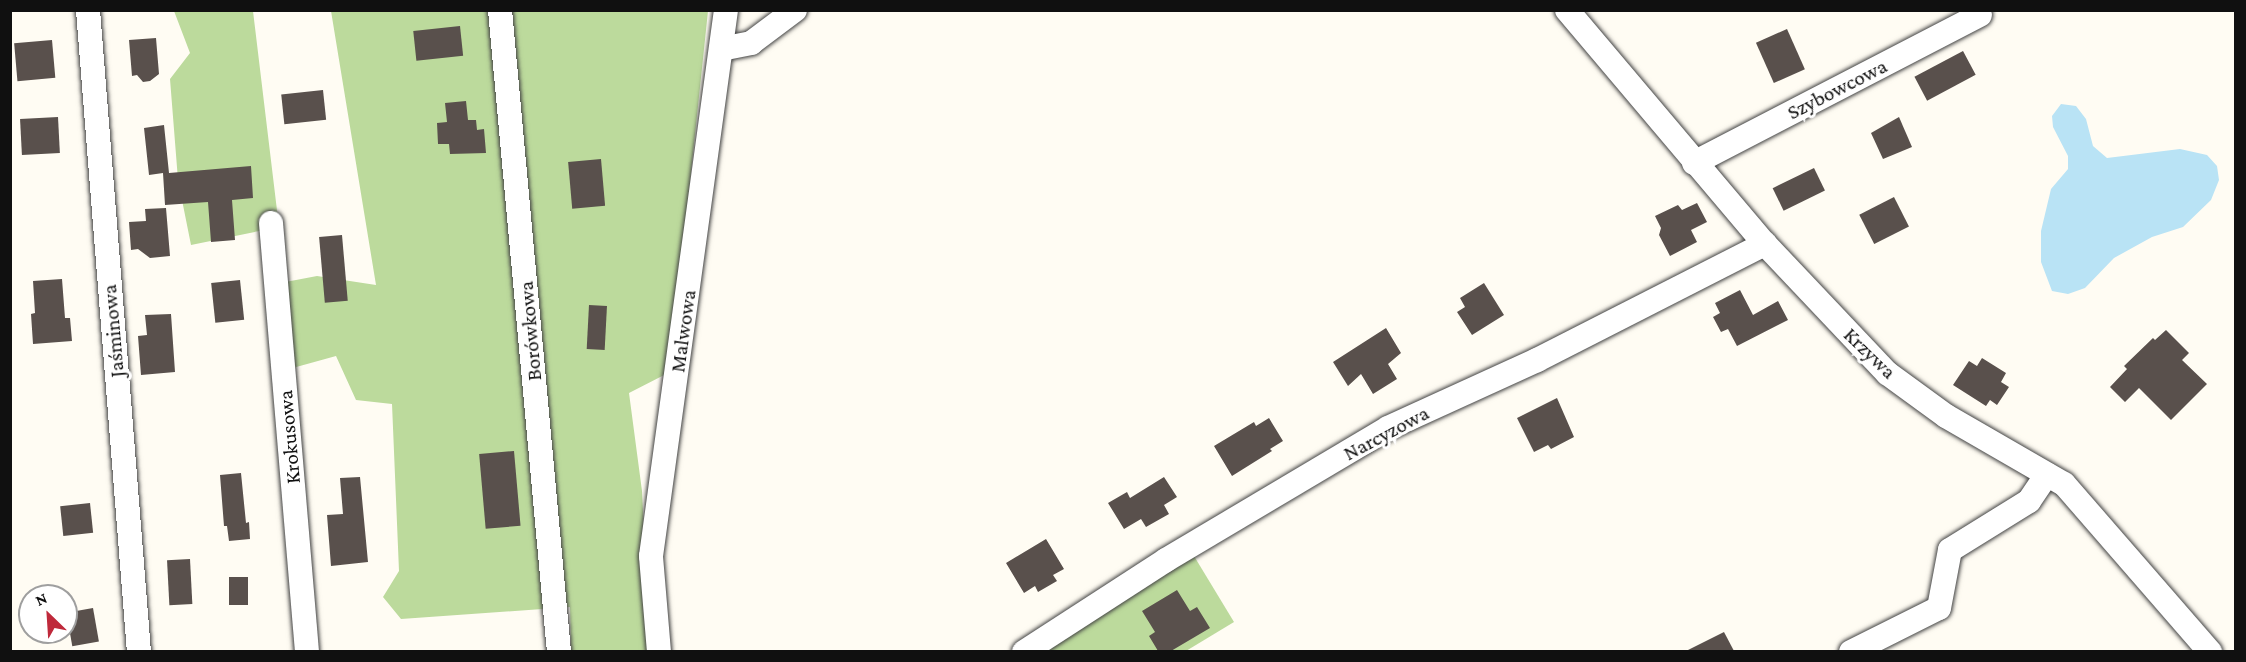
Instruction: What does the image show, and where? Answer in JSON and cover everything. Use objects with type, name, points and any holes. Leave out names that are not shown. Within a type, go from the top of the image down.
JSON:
[{"type":"street","name":"Jaśminowa","points":[[88,10],[139,651]]},
{"type":"street","name":"Borówkowa","points":[[500,10],[559,651]]},
{"type":"street","name":"Malwowa","points":[[659,651],[651,556],[726,10]]},
{"type":"street","points":[[721,49],[751,43],[795,10]]},
{"type":"street","name":"Krzywa","points":[[1567,10],[1694,163],[1765,244],[1887,373],[1946,416],[2064,484],[2210,651]]},
{"type":"street","name":"Szybowcowa","points":[[1694,163],[1980,15]]},
{"type":"street","name":"Krokusowa","points":[[271,223],[307,651]]},
{"type":"street","name":"Narcyzowa","points":[[1024,651],[1166,560],[1388,428],[1537,360],[1765,244]]},
{"type":"street","points":[[1851,651],[1939,608],[1950,550],[2028,501],[2047,474]]},
{"type":"green space","points":[[174,11],[253,11],[279,227],[191,245],[178,180],[170,79],[190,53]]},
{"type":"green space","points":[[331,11],[708,11],[670,372],[629,393],[642,491],[650,651],[571,651],[570,607],[401,619],[383,597],[399,571],[392,404],[356,400],[336,356],[289,369],[275,284],[317,276],[376,285]]},
{"type":"green space","points":[[1194,556],[1234,622],[1186,651],[1041,652]]},
{"type":"water","points":[[2061,104],[2076,106],[2086,119],[2093,146],[2107,158],[2180,149],[2207,155],[2217,166],[2219,180],[2211,200],[2183,227],[2152,237],[2114,258],[2085,288],[2068,294],[2052,291],[2041,262],[2041,231],[2051,189],[2068,169],[2068,156],[2053,127],[2052,116]]},
{"type":"building","points":[[460,26],[463,56],[416,61],[413,31]]},
{"type":"building","points":[[1787,29],[1805,69],[1774,83],[1756,43]]},
{"type":"building","points":[[156,38],[159,74],[150,81],[143,82],[137,75],[132,76],[129,40]]},
{"type":"building","points":[[52,40],[55,78],[17,81],[14,43]]},
{"type":"building","points":[[1963,51],[1976,75],[1927,101],[1914,77]]},
{"type":"building","points":[[323,90],[326,120],[284,124],[281,94]]},
{"type":"building","points":[[466,101],[468,120],[476,120],[477,130],[484,129],[486,153],[450,154],[449,144],[438,144],[437,123],[447,122],[445,103]]},
{"type":"building","points":[[58,117],[60,153],[22,155],[20,119]]},
{"type":"building","points":[[1899,117],[1912,147],[1883,159],[1871,133]]},
{"type":"building","points":[[164,125],[169,173],[251,166],[253,198],[232,200],[235,240],[211,242],[208,202],[165,205],[163,173],[149,175],[144,128]]},
{"type":"building","points":[[601,159],[605,206],[572,209],[568,162]]},
{"type":"building","points":[[1814,168],[1825,190],[1784,211],[1773,188]]},
{"type":"building","points":[[1894,197],[1909,226],[1874,244],[1859,215]]},
{"type":"building","points":[[1697,203],[1707,222],[1691,230],[1697,242],[1670,256],[1659,235],[1661,228],[1655,216],[1678,205],[1682,210]]},
{"type":"building","points":[[166,208],[170,256],[150,258],[138,249],[131,250],[129,222],[146,221],[145,209]]},
{"type":"building","points":[[342,235],[348,301],[325,303],[319,237]]},
{"type":"building","points":[[62,279],[65,318],[70,318],[72,341],[33,344],[31,314],[35,313],[33,281]]},
{"type":"building","points":[[240,280],[244,320],[215,323],[211,283]]},
{"type":"building","points":[[1484,283],[1504,315],[1472,335],[1457,312],[1465,307],[1460,298]]},
{"type":"building","points":[[1740,290],[1753,315],[1778,301],[1788,320],[1737,346],[1728,329],[1721,332],[1713,317],[1720,313],[1715,303]]},
{"type":"building","points":[[589,305],[607,306],[605,350],[587,349]]},
{"type":"building","points":[[171,314],[175,372],[141,375],[138,336],[147,335],[145,315]]},
{"type":"building","points":[[1386,328],[1401,353],[1388,364],[1397,379],[1373,394],[1361,374],[1348,386],[1333,362]]},
{"type":"building","points":[[2166,330],[2189,353],[2182,360],[2207,384],[2171,420],[2139,388],[2125,402],[2110,387],[2127,369],[2124,366],[2153,338],[2155,340]]},
{"type":"building","points":[[1982,358],[2006,373],[2001,382],[2009,387],[1997,405],[1990,400],[1986,406],[1953,385],[1969,361],[1977,366]]},
{"type":"building","points":[[1557,398],[1574,437],[1551,449],[1548,445],[1534,452],[1517,418]]},
{"type":"building","points":[[1269,418],[1283,441],[1270,449],[1272,451],[1232,476],[1214,446],[1254,422],[1256,426]]},
{"type":"building","points":[[514,451],[521,526],[486,529],[479,454]]},
{"type":"building","points":[[241,473],[246,523],[249,522],[250,539],[229,541],[227,526],[224,526],[220,475]]},
{"type":"building","points":[[360,477],[368,562],[331,566],[327,515],[343,514],[340,478]]},
{"type":"building","points":[[1164,477],[1177,497],[1164,505],[1169,514],[1146,527],[1141,519],[1124,529],[1108,503],[1127,492],[1130,498]]},
{"type":"building","points":[[90,503],[93,533],[63,536],[60,506]]},
{"type":"building","points":[[1046,539],[1064,569],[1053,575],[1057,581],[1038,592],[1035,586],[1024,593],[1006,563]]},
{"type":"building","points":[[190,559],[192,604],[169,605],[167,560]]},
{"type":"building","points":[[229,577],[248,577],[248,605],[229,605]]},
{"type":"building","points":[[1177,590],[1190,611],[1197,607],[1210,628],[1171,651],[1158,651],[1149,636],[1155,632],[1142,611]]},
{"type":"building","points":[[93,608],[99,641],[72,646],[72,644],[78,644],[78,611]]},
{"type":"building","points":[[1724,632],[1734,651],[1686,651]]}]
